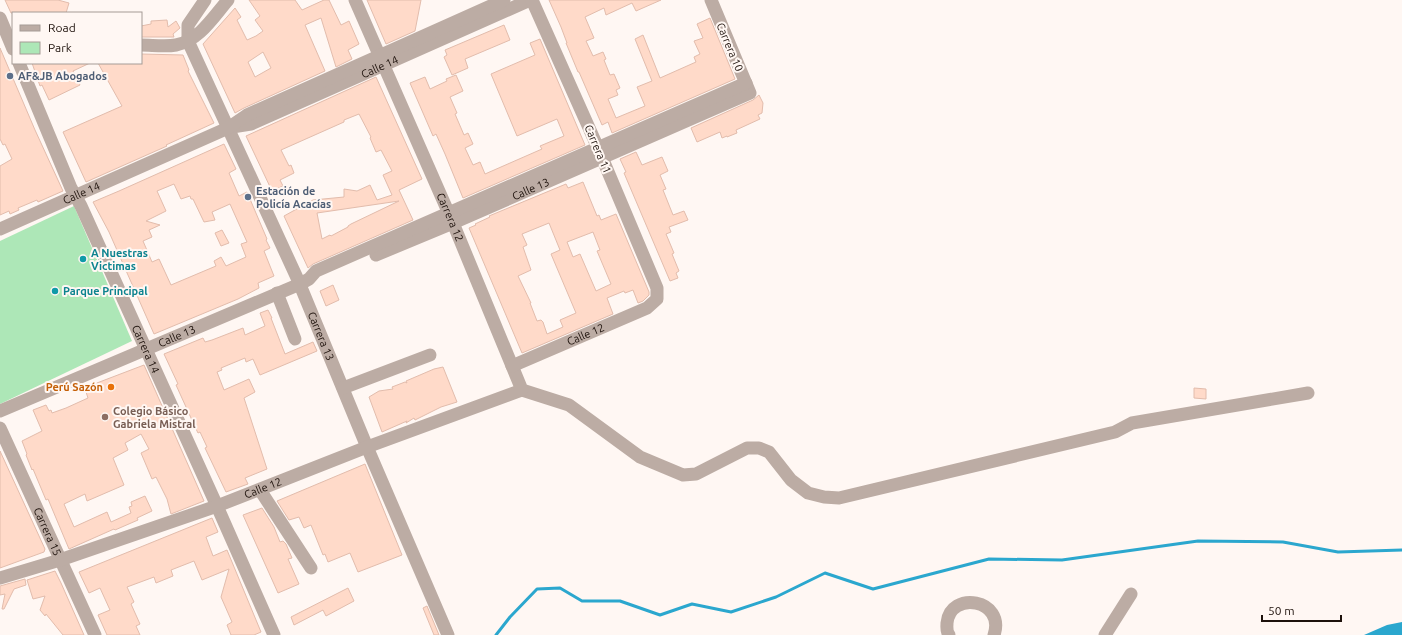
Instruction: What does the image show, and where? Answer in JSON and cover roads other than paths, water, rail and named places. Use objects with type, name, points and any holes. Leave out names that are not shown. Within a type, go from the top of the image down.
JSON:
[{"type":"street","points":[[188,41],[188,25],[205,0]]},
{"type":"street","points":[[142,45],[176,45],[188,41],[199,33],[228,0]]},
{"type":"street","name":"Carrera 12","points":[[355,0],[450,218],[522,390]]},
{"type":"street","name":"Calle 14","points":[[0,229],[228,128],[251,124],[504,0]]},
{"type":"street","name":"Calle 14","points":[[382,60],[531,0]]},
{"type":"street","name":"Carrera 11","points":[[531,0],[600,153],[657,288],[657,300]]},
{"type":"street","name":"Carrera 10","points":[[711,0],[748,88]]},
{"type":"street","points":[[0,18],[9,42]]},
{"type":"street","name":"Carrera 13","points":[[188,41],[228,128],[304,281],[343,388],[448,635]]},
{"type":"street","name":"Carrera 14","points":[[19,64],[71,188],[146,348],[274,635]]},
{"type":"street","name":"Calle 13","points":[[0,411],[304,281],[318,279],[450,218],[748,88]]},
{"type":"street","points":[[277,293],[295,339]]},
{"type":"street","name":"Calle 12","points":[[512,366],[647,308],[657,300]]},
{"type":"street","points":[[343,388],[430,355]]},
{"type":"street","points":[[522,390],[569,405],[640,457],[683,475],[696,474],[747,448],[759,448],[769,452],[791,480],[808,493],[824,497],[839,498],[1115,432],[1132,423],[1308,393]]},
{"type":"street","name":"Calle 12","points":[[0,578],[60,560],[217,506],[367,447],[522,390]]},
{"type":"street","name":"Carrera 15","points":[[0,428],[95,635]]},
{"type":"street","points":[[260,490],[311,568]]},
{"type":"street","points":[[1105,635],[1131,594]]},
{"type":"street","points":[[948,635],[948,618],[954,608],[966,602],[979,602],[990,609],[996,621],[994,635]]},
{"type":"water","points":[[1402,622],[1402,635],[1364,635],[1387,625]]},
{"type":"waterway","points":[[496,635],[510,617],[537,589],[560,588],[582,601],[620,601],[660,615],[692,604],[731,612],[776,597],[825,573],[873,589],[989,559],[1062,560],[1198,541],[1283,542],[1338,552],[1402,550]]},
{"type":"place","name":"AF&JB Abogados","points":[[10,76]]},
{"type":"place","name":"Estación de Policía Acacías","points":[[248,197]]},
{"type":"place","name":"A Nuestras Victimas","points":[[83,259]]},
{"type":"place","name":"Parque Principal","points":[[55,291]]},
{"type":"place","name":"Perú Sazón","points":[[111,387]]},
{"type":"place","name":"Colegio Básico Gabriela Mistral","points":[[105,417]]}]
